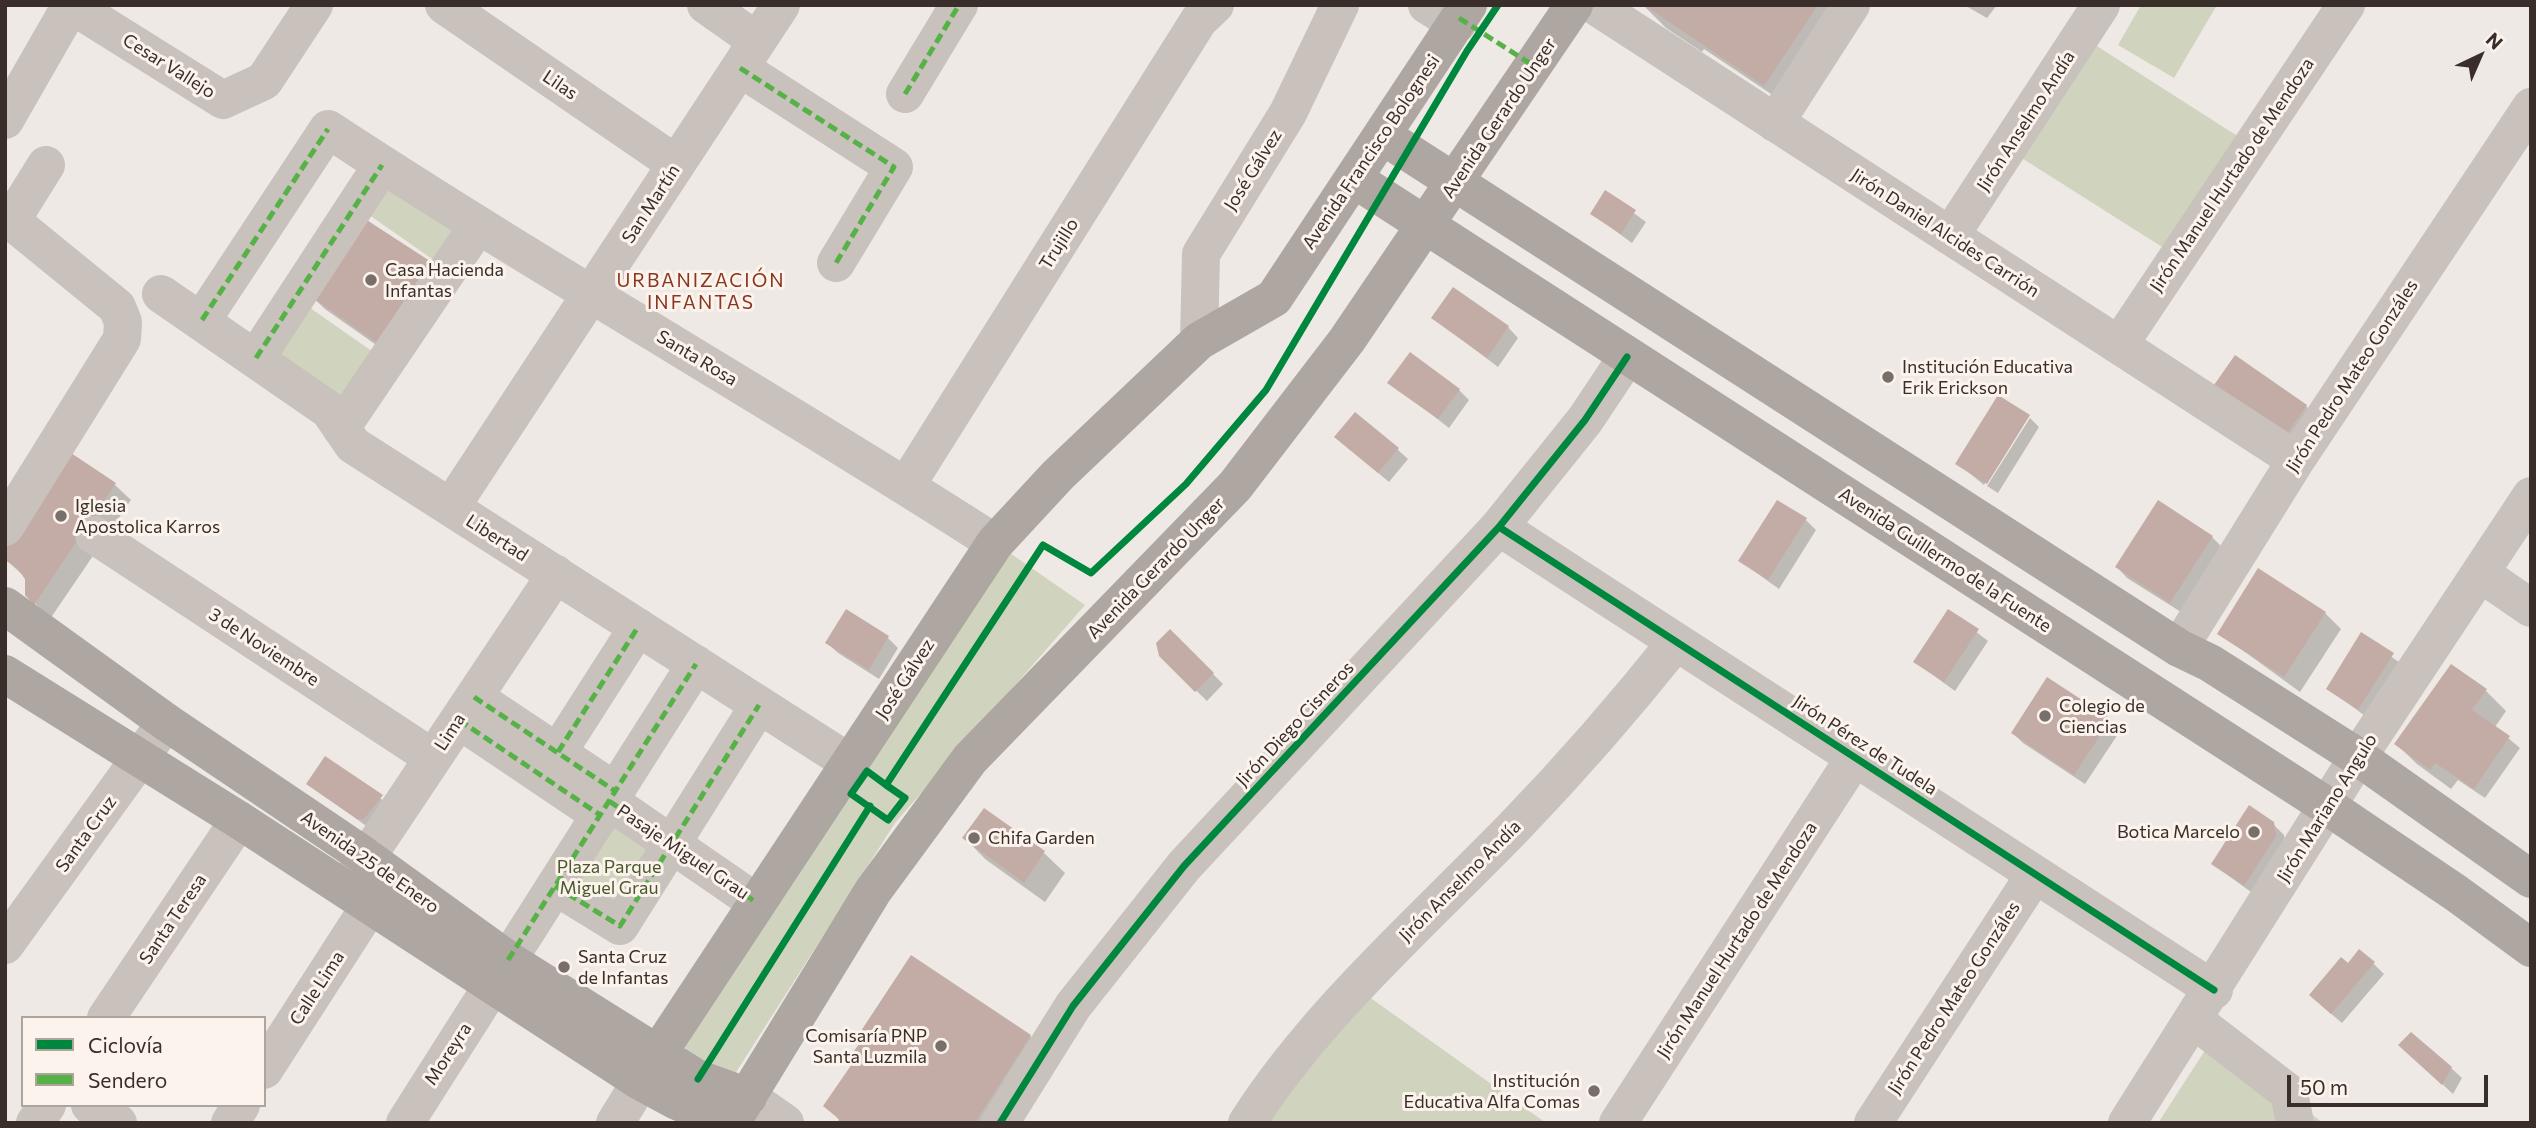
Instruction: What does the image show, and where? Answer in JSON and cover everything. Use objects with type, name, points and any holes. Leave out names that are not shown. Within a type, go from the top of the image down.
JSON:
[{"type":"main road","name":"Avenida Gerardo Unger","points":[[735,1114],[873,891],[970,759],[1108,621],[1234,486],[1347,340],[1456,183],[1574,5]]},
{"type":"main road","name":"Avenida Francisco Bolognesi","points":[[1274,298],[1383,136],[1451,11]]},
{"type":"main road","points":[[1383,136],[2179,648],[2210,663],[2358,757],[2531,879]]},
{"type":"main road","name":"Avenida Guillermo de la Fuente","points":[[1354,179],[2327,806],[2456,893],[2531,948]]},
{"type":"main road","name":"José Gálvez","points":[[648,1068],[995,543],[1058,475],[1199,341],[1274,298]]},
{"type":"main road","name":"Avenida 25 de Enero","points":[[5,606],[166,722],[367,858],[500,973]]},
{"type":"main road","name":"Avenida 25 de Enero","points":[[5,674],[239,820],[357,899],[500,973],[648,1068],[675,1101],[735,1114]]},
{"type":"street","name":"Cesar Vallejo","points":[[71,5],[223,100],[264,81],[314,5]]},
{"type":"street","points":[[5,120],[71,5]]},
{"type":"street","name":"Lilas","points":[[444,5],[676,164]]},
{"type":"street","points":[[706,5],[749,55],[894,167],[836,262]]},
{"type":"street","name":"San Martín","points":[[451,507],[781,5]]},
{"type":"street","points":[[905,94],[959,5]]},
{"type":"street","name":"José Gálvez","points":[[1199,341],[1201,254],[1288,113],[1340,5]]},
{"type":"street","name":"Jirón Daniel Alcides Carrión","points":[[1594,5],[2296,460]]},
{"type":"street","points":[[1775,123],[1852,5]]},
{"type":"street","name":"Jirón Anselmo Andía","points":[[1950,236],[2101,5]]},
{"type":"street","name":"Jirón Manuel Hurtado de Mendoza","points":[[2119,345],[2346,5]]},
{"type":"street","name":"Trujillo","points":[[906,485],[1197,10]]},
{"type":"street","name":"Jirón Pedro Mateo Gonzáles","points":[[2179,648],[2296,460],[2531,107]]},
{"type":"street","name":"Santa Rosa","points":[[202,320],[328,130],[477,227],[592,293],[906,485],[995,543]]},
{"type":"street","points":[[5,527],[122,339],[123,322],[117,307],[20,228],[16,213],[46,165]]},
{"type":"street","points":[[256,358],[382,165]]},
{"type":"street","points":[[341,428],[477,227]]},
{"type":"street","name":"Libertad","points":[[161,295],[202,320],[329,410],[353,444],[850,763]]},
{"type":"street","name":"Jirón Diego Cisneros","points":[[1000,1123],[1073,1006],[1184,866],[1499,527],[1585,420],[1628,357]]},
{"type":"street","name":"Jirón Mariano Angulo","points":[[2127,1123],[2204,1005],[2358,757],[2531,496]]},
{"type":"street","name":"Jirón Pérez de Tudela","points":[[1499,527],[2035,874],[2204,1005],[2290,1093],[2295,1123]]},
{"type":"street","name":"3 de Noviembre","points":[[94,535],[433,758]]},
{"type":"street","points":[[2480,573],[2531,608]]},
{"type":"street","name":"Lima","points":[[357,899],[367,858],[556,574]]},
{"type":"street","points":[[558,752],[638,627]]},
{"type":"street","name":"Jirón Anselmo Andía","points":[[1247,1123],[1273,1083],[1400,940],[1514,827],[1605,730],[1676,642]]},
{"type":"street","name":"Pasaje Miguel Grau","points":[[500,973],[696,664]]},
{"type":"street","points":[[555,886],[620,926],[759,705]]},
{"type":"street","name":"Pasaje Miguel Grau","points":[[466,708],[558,752],[608,802]]},
{"type":"street","name":"Pasaje Miguel Grau","points":[[466,708],[757,903]]},
{"type":"street","name":"Santa Cruz","points":[[5,945],[166,722]]},
{"type":"street","name":"Jirón Manuel Hurtado de Mendoza","points":[[1618,1123],[1854,757]]},
{"type":"street","name":"Santa Teresa","points":[[107,1016],[239,820]]},
{"type":"street","name":"Jirón Pedro Mateo Gonzáles","points":[[1873,1123],[2035,874]]},
{"type":"street","name":"Calle Lima","points":[[266,1066],[357,899]]},
{"type":"street","name":"Moreyra","points":[[405,1123],[500,973]]},
{"type":"street","points":[[615,1123],[648,1068]]},
{"type":"street","points":[[35,1123],[46,1107]]},
{"type":"street","points":[[93,1107],[118,1123]]},
{"type":"street","points":[[230,1123],[241,1107]]},
{"type":"street","points":[[735,1114],[785,1123]]},
{"type":"green space","points":[[2141,5],[2217,5],[2174,78],[2118,45]]},
{"type":"green space","points":[[2092,43],[2239,137],[2167,250],[2020,157]]},
{"type":"green space","points":[[383,179],[459,229],[438,263],[362,210]]},
{"type":"green space","points":[[303,303],[376,354],[340,409],[267,357]]},
{"type":"green space","points":[[1007,551],[1085,605],[895,823],[733,1077],[698,1079],[684,1044]]},
{"type":"green space","name":"Plaza Parque Miguel Grau","points":[[609,813],[666,851],[620,926],[561,889]]},
{"type":"green space","points":[[1365,994],[1546,1123],[1258,1123]]},
{"type":"green space","points":[[2213,1038],[2323,1123],[2158,1123]]},
{"type":"building","points":[[1644,5],[1818,5],[1764,86]]},
{"type":"building","points":[[1605,190],[1636,210],[1621,234],[1590,214]]},
{"type":"building","name":"Casa Hacienda Infantas","points":[[359,215],[436,265],[383,347],[307,294]]},
{"type":"building","points":[[1453,287],[1509,326],[1487,358],[1431,318]]},
{"type":"building","points":[[1410,352],[1460,389],[1438,419],[1387,383]]},
{"type":"building","points":[[2235,355],[2307,405],[2286,435],[2214,385]]},
{"type":"building","points":[[1998,395],[2030,415],[1987,484],[1955,464]]},
{"type":"building","points":[[1355,412],[1399,448],[1378,473],[1334,437]]},
{"type":"building","name":"Iglesia Apostolica Karros","points":[[71,453],[116,483],[34,605],[25,595],[25,579],[17,568],[5,560],[5,549]]},
{"type":"building","points":[[1777,500],[1807,518],[1768,580],[1738,561]]},
{"type":"building","points":[[2158,500],[2213,536],[2170,603],[2115,567]]},
{"type":"building","points":[[2258,568],[2326,612],[2284,677],[2217,634]]},
{"type":"building","points":[[846,609],[889,636],[869,670],[825,643]]},
{"type":"building","points":[[1948,609],[1979,629],[1944,682],[1913,662]]},
{"type":"building","points":[[1170,629],[1214,673],[1195,692],[1159,656],[1156,643]]},
{"type":"building","points":[[2361,632],[2394,653],[2358,710],[2326,689]]},
{"type":"building","points":[[2451,664],[2487,689],[2472,710],[2510,736],[2474,789],[2435,763],[2430,770],[2394,744]]},
{"type":"building","points":[[2047,677],[2111,719],[2074,775],[2011,733]]},
{"type":"building","points":[[325,756],[383,795],[364,819],[357,819],[306,784]]},
{"type":"building","points":[[2249,805],[2274,822],[2276,836],[2244,886],[2211,864]]},
{"type":"building","points":[[984,808],[1045,851],[1024,883],[962,838]]},
{"type":"building","points":[[2359,949],[2375,962],[2331,1014],[2309,995],[2341,957],[2348,963]]},
{"type":"building","name":"Comisaría PNP Santa Luzmila","points":[[911,955],[1031,1035],[975,1123],[838,1123],[839,1119],[823,1106],[854,1061],[852,1054],[863,1038],[859,1034]]},
{"type":"building","points":[[2411,1032],[2452,1067],[2442,1085],[2398,1045]]},
{"type":"marked path","points":[[905,94],[959,5]]},
{"type":"marked path","points":[[1459,18],[1534,66]]},
{"type":"marked path","points":[[740,68],[894,167],[836,263]]},
{"type":"marked path","points":[[202,320],[328,129]]},
{"type":"marked path","points":[[256,358],[382,165]]},
{"type":"marked path","points":[[558,752],[638,627]]},
{"type":"marked path","points":[[508,960],[696,664]]},
{"type":"marked path","points":[[474,697],[615,791]]},
{"type":"marked path","points":[[555,886],[620,926],[759,705]]},
{"type":"marked path","points":[[459,720],[600,815]]},
{"type":"marked path","points":[[609,801],[757,903]]},
{"type":"cycle path","points":[[886,785],[905,798],[888,820],[851,794],[867,771],[886,785],[1043,545],[1091,573],[1186,484],[1266,390],[1467,51],[1498,5]]},
{"type":"cycle path","points":[[1000,1123],[1073,1006],[1184,866],[1499,527],[1585,420],[1627,357]]},
{"type":"cycle path","points":[[1499,527],[2214,990]]},
{"type":"cycle path","points":[[698,1079],[870,806]]},
{"type":"place","name":"Casa Hacienda Infantas","points":[[371,280]]},
{"type":"place","name":"Institución Educativa Erik Erickson","points":[[1888,377]]},
{"type":"place","name":"Iglesia Apostolica Karros","points":[[61,516]]},
{"type":"place","name":"Colegio de Ciencias","points":[[2045,716]]},
{"type":"place","name":"Botica Marcelo","points":[[2254,832]]},
{"type":"place","name":"Chifa Garden","points":[[974,838]]},
{"type":"place","name":"Santa Cruz de Infantas","points":[[564,967]]},
{"type":"place","name":"Comisaría PNP Santa Luzmila","points":[[941,1046]]},
{"type":"place","name":"Institución Educativa Alfa Comas","points":[[1594,1091]]},
{"type":"district","name":"URBANIZACIÓN INFANTAS","points":[[701,292]]}]
